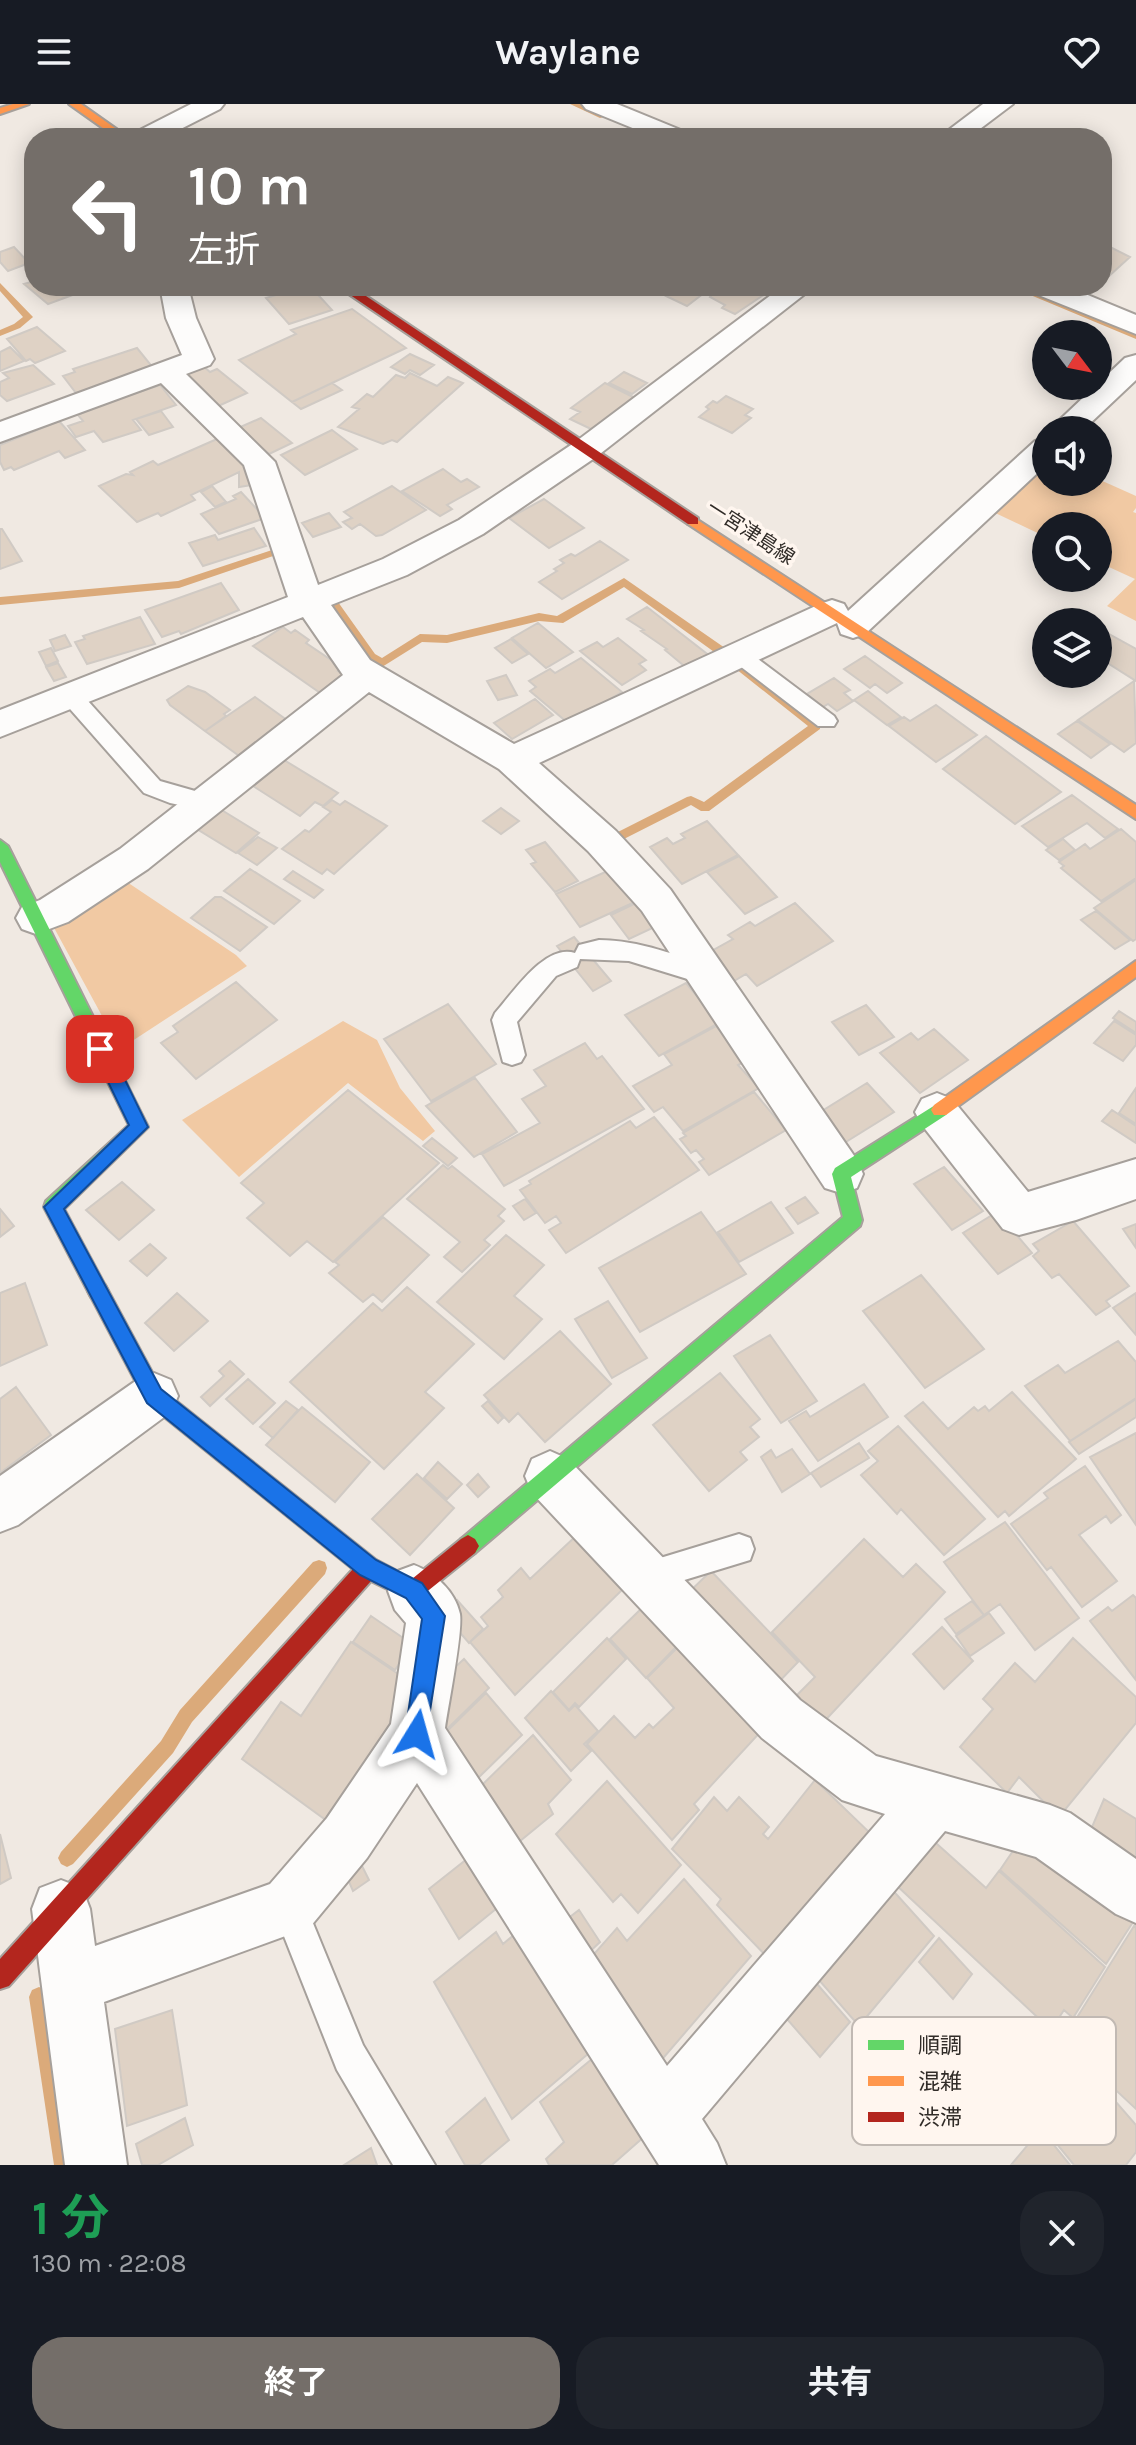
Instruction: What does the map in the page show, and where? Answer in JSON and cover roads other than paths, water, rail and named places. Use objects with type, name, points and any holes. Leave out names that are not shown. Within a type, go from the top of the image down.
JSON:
[{"type":"street","points":[[0,111],[24,104]]},
{"type":"street","points":[[74,104],[109,128]]},
{"type":"street","points":[[163,128],[211,104]]},
{"type":"street","points":[[595,104],[654,128]]},
{"type":"street","points":[[965,128],[1000,104]]},
{"type":"street","points":[[0,433],[199,359],[181,318],[176,296]]},
{"type":"street","name":"一宮津島線","points":[[358,296],[585,450],[1136,813]]},
{"type":"street","points":[[0,724],[395,567],[471,527],[585,450],[788,296]]},
{"type":"street","points":[[1065,296],[1136,325]]},
{"type":"street","points":[[1080,416],[1136,364]]},
{"type":"street","points":[[0,1977],[61,1909],[391,1579],[550,1476],[853,1220],[841,1174],[656,900],[602,841],[512,760],[357,669],[309,601],[259,462],[166,371]]},
{"type":"street","points":[[512,760],[739,655],[843,619],[1032,460]]},
{"type":"street","points":[[36,918],[54,911],[134,859],[366,676]]},
{"type":"street","points":[[0,846],[139,1127],[53,1207],[154,1396],[391,1579],[434,1616],[417,1734],[347,1838],[289,1906],[71,1984]]},
{"type":"street","points":[[841,1174],[937,1112],[1136,968]]},
{"type":"street","points":[[937,1112],[1019,1215],[1076,1200],[1136,1179]]},
{"type":"street","points":[[0,1507],[154,1396]]},
{"type":"street","points":[[550,1476],[781,1719],[862,1780],[1050,1833],[1136,1894]]},
{"type":"street","points":[[417,1734],[695,2165]]},
{"type":"street","points":[[664,2116],[933,1802]]},
{"type":"street","points":[[61,1909],[96,2165]]},
{"type":"lane","points":[[739,655],[826,721]]},
{"type":"lane","points":[[71,696],[152,787],[170,795],[208,803]]},
{"type":"lane","points":[[512,1055],[504,1020],[547,969],[594,949],[628,952],[707,975]]},
{"type":"lane","points":[[645,1577],[739,1549]]},
{"type":"lane","points":[[289,1906],[350,2057],[416,2165]]},
{"type":"waterway","points":[[574,104],[603,116]]},
{"type":"waterway","points":[[0,286],[28,317],[0,333]]},
{"type":"waterway","points":[[1038,296],[1136,336]]},
{"type":"waterway","points":[[0,601],[179,584],[275,552]]},
{"type":"waterway","points":[[334,605],[371,657],[382,663],[420,638],[447,639],[539,617],[559,620],[624,582],[721,651]]},
{"type":"waterway","points":[[614,839],[691,800],[705,808],[816,726],[740,666]]},
{"type":"waterway","points":[[67,1858],[167,1747],[186,1716],[319,1568]]},
{"type":"waterway","points":[[39,1997],[64,2165]]}]
